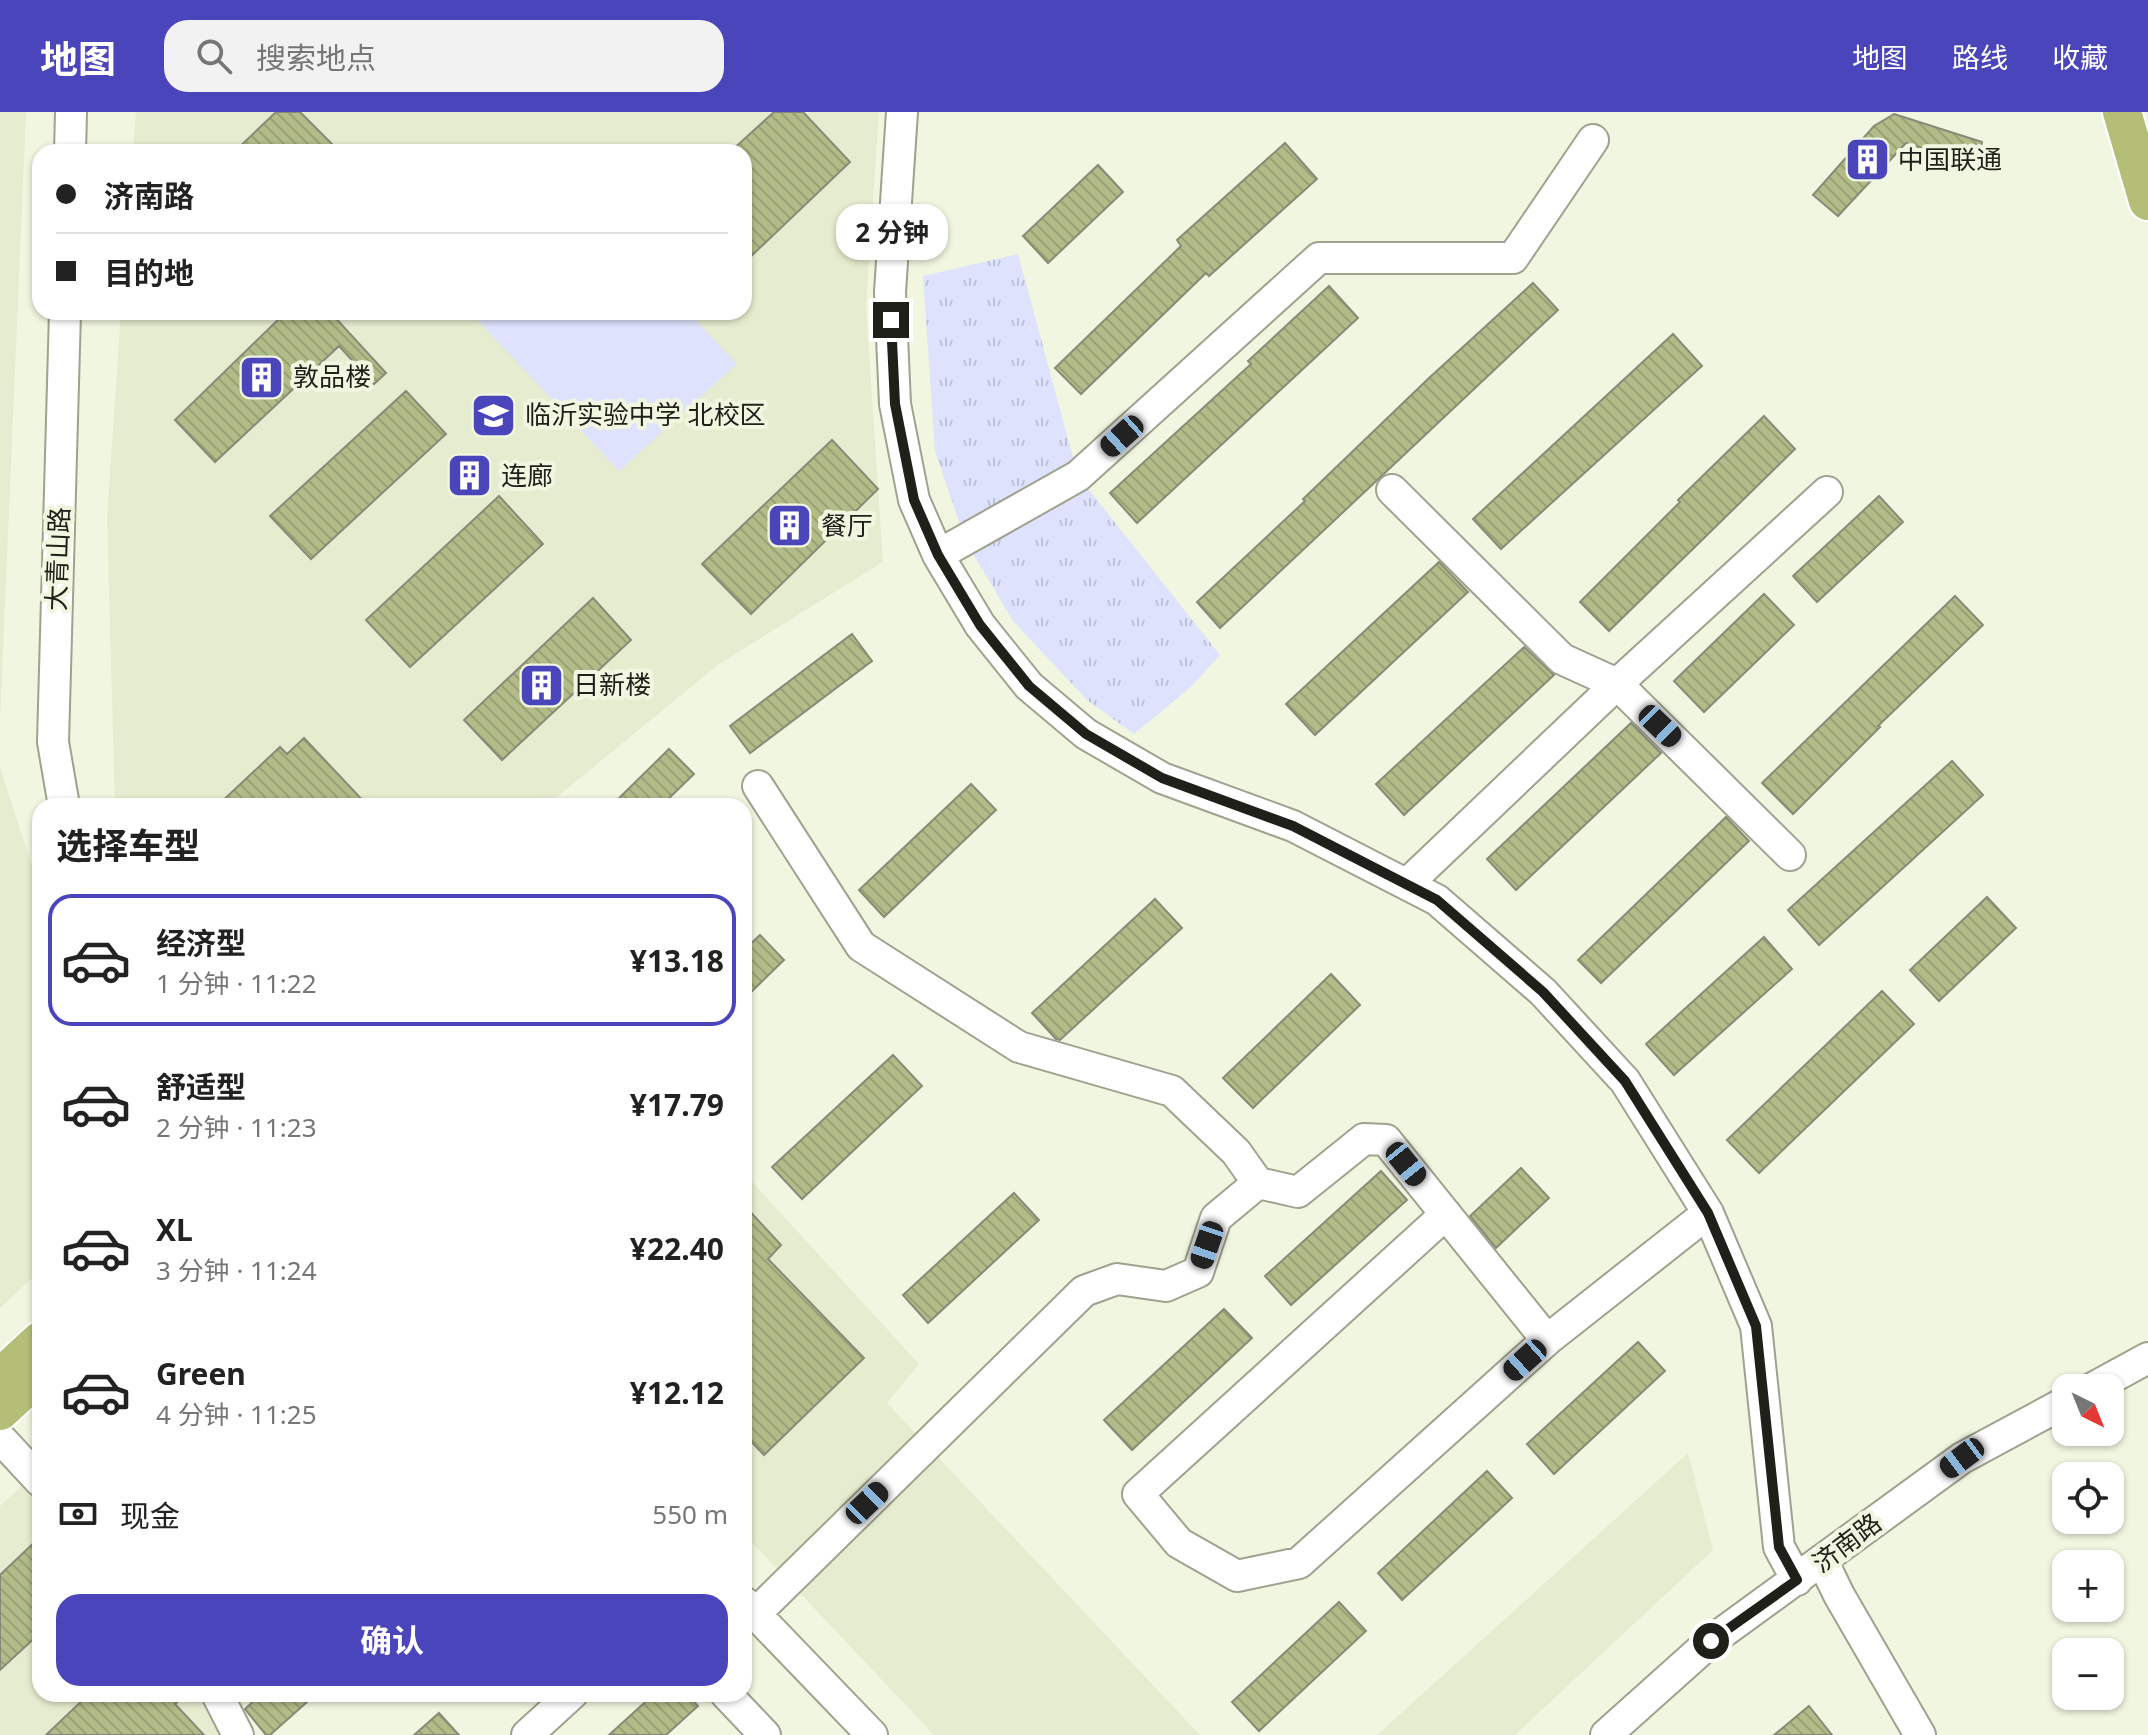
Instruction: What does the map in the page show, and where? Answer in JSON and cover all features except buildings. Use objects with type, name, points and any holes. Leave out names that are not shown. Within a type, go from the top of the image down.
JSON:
[{"type":"main road","points":[[2109,112],[2127,128],[2148,201]]},
{"type":"main road","points":[[0,1378],[32,1348]]},
{"type":"main road","points":[[0,1411],[32,1381]]},
{"type":"street","points":[[70,144],[71,112]]},
{"type":"street","points":[[902,112],[890,292],[895,404],[914,500],[938,555],[980,625],[1029,686],[1086,734],[1162,778],[1293,826],[1437,900],[1543,992],[1625,1081],[1708,1213],[1756,1326],[1779,1547],[1797,1580]]},
{"type":"street","points":[[938,555],[1078,476],[1319,258],[1513,258],[1593,140]]},
{"type":"street","name":"大青山路","points":[[63,798],[53,742],[65,320]]},
{"type":"street","points":[[1392,490],[1562,659],[1617,684],[1790,855]]},
{"type":"street","points":[[1407,884],[1617,684],[1827,492]]},
{"type":"street","points":[[758,786],[861,946],[1019,1047],[1172,1091],[1236,1152],[1258,1183],[1298,1192],[1364,1139],[1386,1140],[1547,1340]]},
{"type":"street","points":[[752,1606],[1084,1291],[1117,1279],[1166,1286],[1198,1272],[1216,1218],[1258,1183]]},
{"type":"street","points":[[1446,1214],[1138,1494],[1179,1543],[1237,1576],[1299,1563],[1547,1340],[1708,1213]]},
{"type":"street","points":[[2119,1374],[2148,1358]]},
{"type":"street","name":"济南路","points":[[1606,1735],[1711,1641],[1962,1458],[2052,1410]]},
{"type":"street","points":[[0,1438],[32,1472]]},
{"type":"street","points":[[1822,1560],[1920,1735]]},
{"type":"street","points":[[752,1610],[872,1735]]},
{"type":"street","points":[[221,1702],[238,1735]]},
{"type":"street","points":[[527,1735],[563,1702]]},
{"type":"street","points":[[734,1702],[765,1735]]},
{"type":"shaded area","points":[[0,112],[26,112],[0,721]]},
{"type":"shaded area","name":"临沂实验中学 北校区","points":[[136,112],[879,112],[866,307],[883,562],[719,664],[556,798],[115,798],[107,518],[120,320],[752,320],[752,144],[134,144]]},
{"type":"shaded area","points":[[0,767],[32,866],[32,1278],[0,1308]]},
{"type":"shaded area","points":[[752,1182],[919,1364],[887,1403],[1200,1735],[934,1735],[752,1542]]},
{"type":"shaded area","points":[[1688,1453],[1713,1550],[1515,1735],[1377,1735]]},
{"type":"shaded area","points":[[26,1482],[32,1488],[32,1702],[205,1702],[225,1735],[0,1735],[0,1506]]},
{"type":"green space","points":[[1018,254],[1078,476],[1220,655],[1191,687],[1134,734],[1087,700],[1013,621],[965,540],[935,451],[923,276]]},
{"type":"green space","points":[[477,320],[696,320],[737,364],[619,471]]},
{"type":"place","name":"中国联通","points":[[1867,160]]},
{"type":"place","name":"敦品楼","points":[[262,377]]},
{"type":"place","name":"临沂实验中学 北校区","points":[[494,415]]},
{"type":"place","name":"连廊","points":[[470,476]]},
{"type":"place","name":"餐厅","points":[[790,526]]},
{"type":"place","name":"日新楼","points":[[542,685]]},
{"type":"route","points":[[891,320],[895,404],[914,500],[938,555],[980,625],[1029,686],[1086,734],[1162,778],[1293,826],[1437,900],[1543,992],[1625,1081],[1708,1213],[1756,1326],[1779,1547],[1797,1580],[1711,1641]]}]
